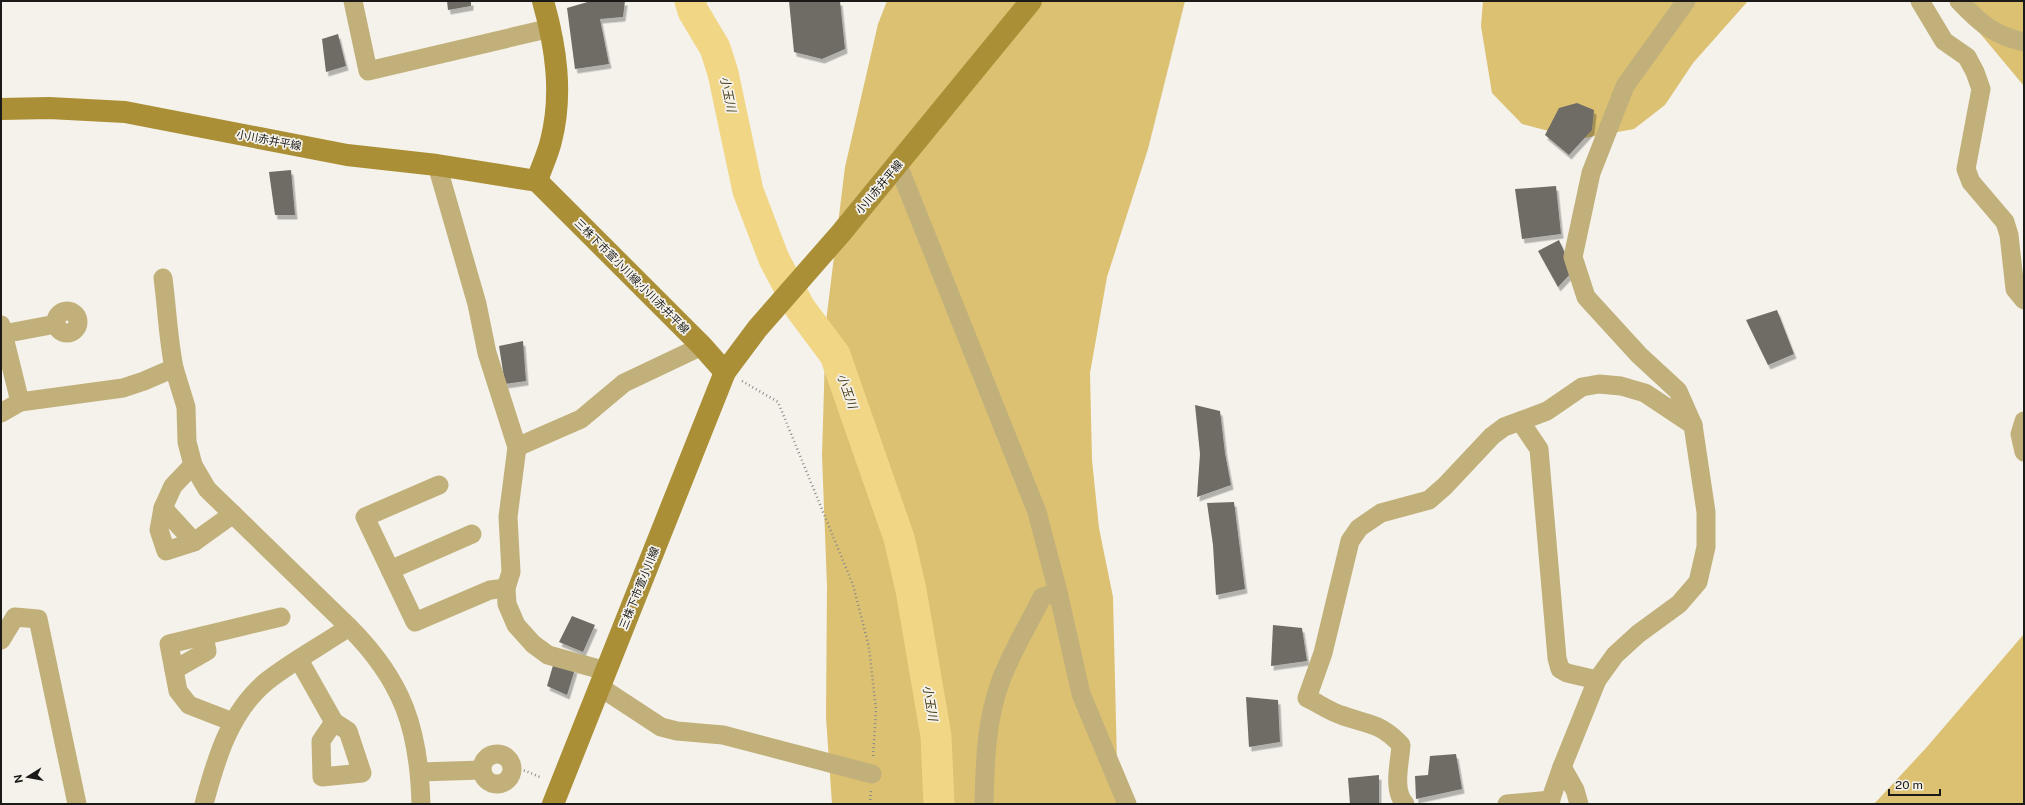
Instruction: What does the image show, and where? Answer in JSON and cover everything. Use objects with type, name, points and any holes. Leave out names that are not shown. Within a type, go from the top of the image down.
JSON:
[{"type":"main road","points":[[536,181],[551,141],[558,107],[557,68],[551,28],[543,1]]},
{"type":"main road","name":"小川赤井平線","points":[[725,372],[757,329],[898,165],[1031,1]]},
{"type":"main road","name":"小川赤井平線","points":[[1,109],[49,108],[125,112],[347,155],[437,165],[536,181]]},
{"type":"main road","name":"三株下市萱小川線;小川赤井平線","points":[[536,181],[702,346],[725,372]]},
{"type":"main road","name":"三株下市萱小川線","points":[[556,795],[725,372]]},
{"type":"street","points":[[353,1],[368,71],[551,28]]},
{"type":"street","points":[[1507,804],[1550,802],[1562,767],[1597,680],[1615,655],[1638,634],[1679,604],[1698,582],[1706,547],[1706,512],[1693,425],[1678,391],[1639,355],[1586,297],[1573,257],[1591,173],[1625,86],[1686,1]]},
{"type":"street","points":[[1920,1],[1944,40],[1967,58],[1975,72],[1981,89],[1966,169],[1971,182],[2005,222],[2009,235],[2015,290],[2024,300]]},
{"type":"street","points":[[1959,1],[1980,23],[2005,38],[2024,42]]},
{"type":"street","points":[[437,165],[477,304],[487,353],[517,448],[508,517],[511,572],[506,588],[507,604],[516,624],[533,644],[548,655],[603,679],[661,727],[677,731],[723,735],[872,774]]},
{"type":"street","points":[[898,165],[1037,512],[1058,592],[1081,694],[1127,804]]},
{"type":"street","points":[[163,278],[168,313],[168,338],[174,368],[186,407],[187,442],[193,466],[207,489],[370,647],[386,669],[400,694],[417,746],[420,772],[421,804]]},
{"type":"street","points":[[20,402],[2,330],[56,324]]},
{"type":"street","points":[[517,448],[581,419],[624,384],[702,346]]},
{"type":"street","points":[[1,413],[20,402],[123,388],[144,382],[174,368]]},
{"type":"street","points":[[1406,804],[1400,798],[1398,784],[1401,746],[1395,738],[1377,725],[1340,715],[1307,698],[1323,652],[1350,541],[1359,528],[1381,513],[1429,500],[1445,486],[1492,436],[1504,427],[1547,411],[1582,387],[1599,384],[1621,386],[1645,393],[1693,425]]},
{"type":"street","points":[[1520,421],[1539,449],[1557,658],[1560,669],[1567,673],[1597,680]]},
{"type":"street","points":[[2024,421],[2020,434],[2024,452]]},
{"type":"street","points":[[193,466],[172,486],[163,508],[159,530],[166,551],[194,542],[233,514]]},
{"type":"street","points":[[439,485],[365,517],[415,622],[490,590],[506,588]]},
{"type":"street","points":[[163,508],[194,542]]},
{"type":"street","points":[[390,570],[472,534]]},
{"type":"street","points":[[984,804],[985,752],[991,714],[1002,679],[1042,597],[1058,592]]},
{"type":"street","points":[[1,640],[15,617],[38,619],[76,804]]},
{"type":"street","points":[[233,722],[189,706],[178,690],[169,644],[281,617]]},
{"type":"street","points":[[204,804],[216,760],[233,722],[247,703],[267,681],[349,627]]},
{"type":"street","points":[[174,670],[207,651],[204,636]]},
{"type":"street","points":[[299,660],[334,722]]},
{"type":"street","points":[[1562,767],[1575,790],[1579,804]]},
{"type":"street","points":[[420,772],[482,770],[486,779],[496,784],[506,782],[512,773],[512,768]]},
{"type":"path","points":[[725,372],[778,402],[853,585],[869,647],[876,710],[870,804]]},
{"type":"path","points":[[512,768],[526,771],[556,795]]},
{"type":"shaded area","points":[[887,1],[1185,1],[1148,149],[1107,277],[1090,373],[1092,460],[1099,528],[1113,597],[1118,804],[832,804],[826,717],[827,586],[822,455],[826,322],[845,167],[878,24]]},
{"type":"shaded area","points":[[1483,1],[1748,1],[1693,63],[1665,105],[1634,129],[1579,139],[1522,124],[1492,93],[1481,26]]},
{"type":"shaded area","points":[[1953,1],[2024,1],[2024,86]]},
{"type":"shaded area","points":[[2024,634],[2024,804],[1874,804],[1926,748]]},
{"type":"building","points":[[447,1],[471,1],[471,6],[448,10]]},
{"type":"building","points":[[591,1],[625,1],[623,17],[600,19],[609,64],[575,69],[567,8]]},
{"type":"building","points":[[789,1],[840,1],[845,49],[822,59],[794,52]]},
{"type":"building","points":[[338,34],[346,66],[326,72],[322,39]]},
{"type":"building","points":[[1577,103],[1594,110],[1592,130],[1569,155],[1545,135],[1559,108]]},
{"type":"building","points":[[291,170],[295,215],[275,215],[269,172]]},
{"type":"building","points":[[1556,186],[1561,234],[1522,239],[1515,189]]},
{"type":"building","points":[[1559,240],[1573,271],[1558,287],[1538,251]]},
{"type":"building","points":[[1777,310],[1794,354],[1768,365],[1746,320]]},
{"type":"building","points":[[523,341],[526,381],[505,384],[499,346]]},
{"type":"building","points":[[1195,405],[1220,411],[1225,453],[1231,485],[1197,497],[1200,454]]},
{"type":"building","points":[[1234,502],[1245,589],[1216,595],[1213,545],[1207,503]]},
{"type":"building","points":[[572,616],[595,625],[583,652],[559,642]]},
{"type":"building","points":[[1273,625],[1302,628],[1307,661],[1271,666]]},
{"type":"building","points":[[554,662],[575,669],[567,695],[547,686]]},
{"type":"building","points":[[1246,697],[1278,700],[1280,742],[1249,747]]},
{"type":"building","points":[[1456,754],[1462,789],[1416,799],[1415,776],[1428,775],[1430,756]]},
{"type":"building","points":[[1379,775],[1379,804],[1350,804],[1348,778]]},
{"type":"waterway","name":"小玉川","points":[[690,1],[693,11],[715,48],[723,73],[748,191],[774,259],[800,308],[835,355],[899,538],[911,590],[936,736],[939,804]]}]
